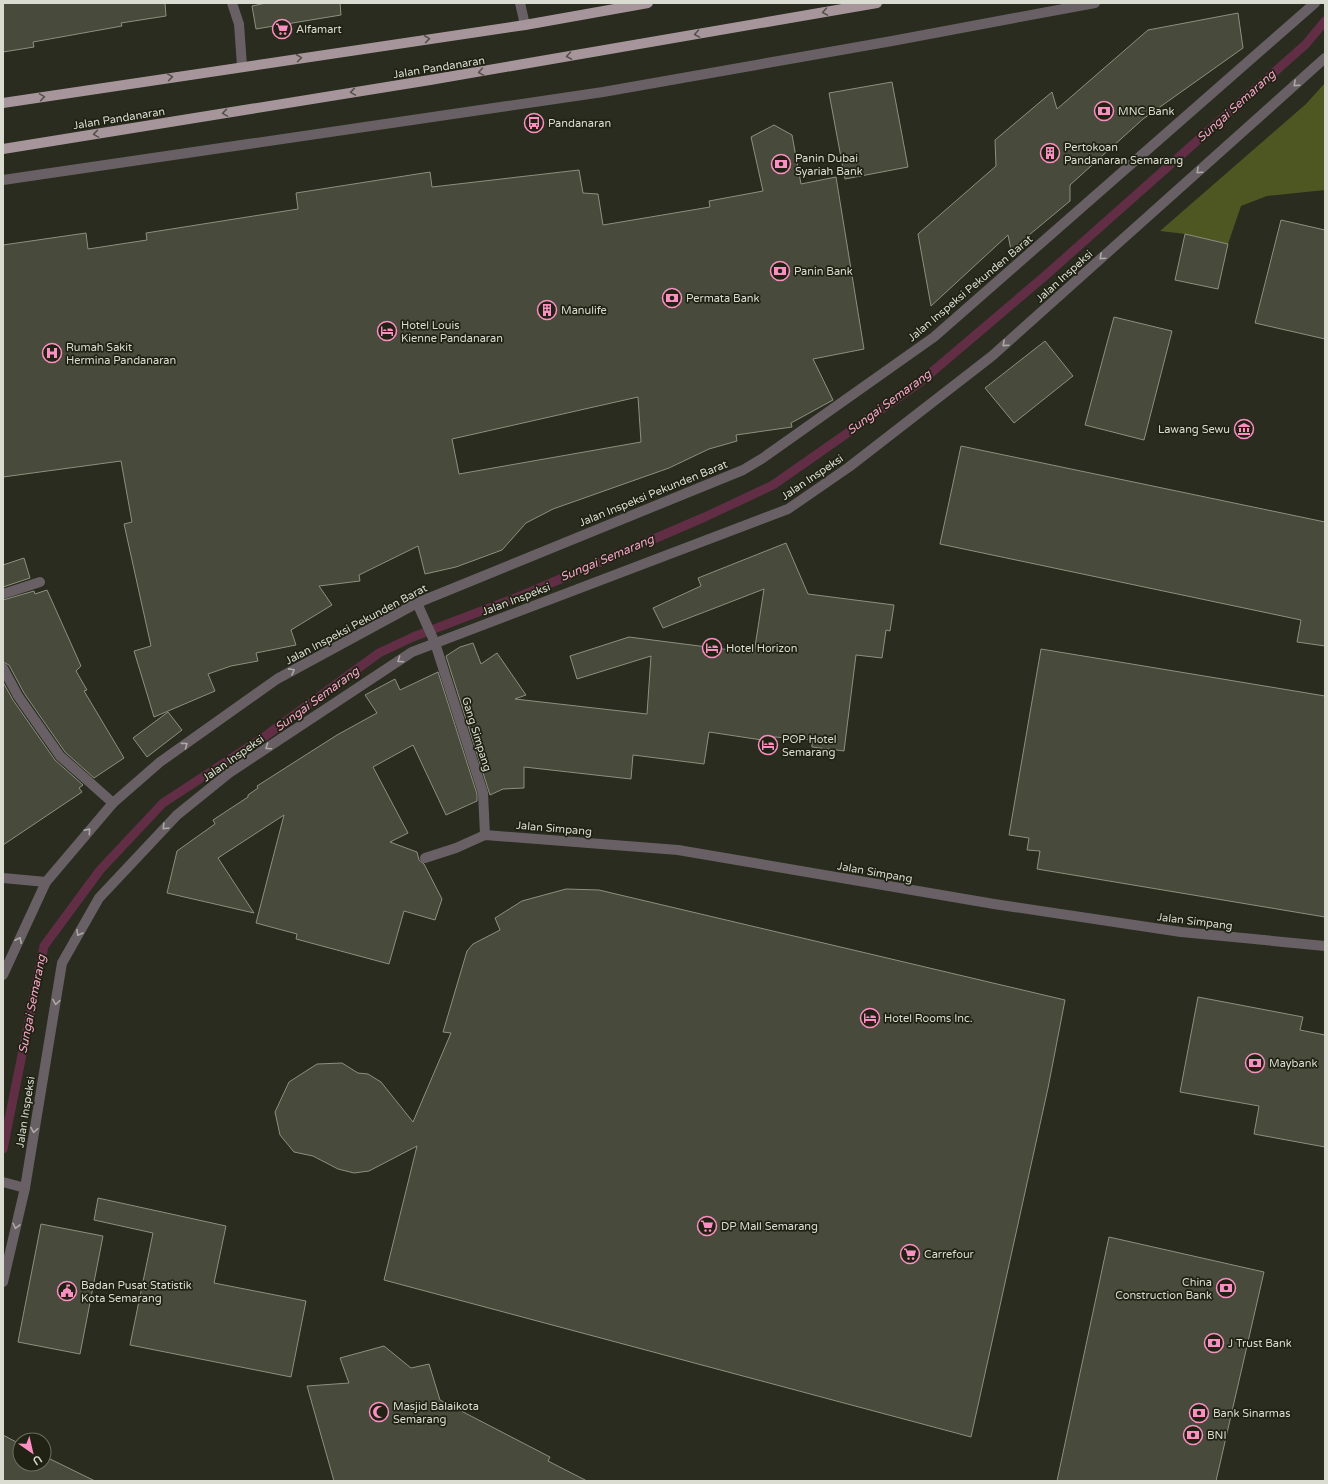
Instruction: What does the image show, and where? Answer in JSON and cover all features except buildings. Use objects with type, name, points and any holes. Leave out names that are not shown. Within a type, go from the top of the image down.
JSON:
[{"type":"main road","points":[[3,103],[525,24],[648,3]]},
{"type":"main road","name":"Jalan Pandanaran","points":[[3,149],[430,80],[877,3]]},
{"type":"street","points":[[232,3],[239,24],[242,66]]},
{"type":"street","points":[[520,3],[525,24]]},
{"type":"street","points":[[3,180],[603,92],[892,41],[1095,3]]},
{"type":"street","name":"Jalan Inspeksi Pekunden Barat","points":[[3,975],[46,882],[113,803],[160,762],[277,679],[418,606],[743,470],[763,458],[934,337],[1315,3]]},
{"type":"street","name":"Jalan Inspeksi","points":[[3,1282],[22,1188],[62,963],[99,898],[177,815],[228,773],[412,652],[433,640],[788,509],[849,467],[992,356],[1325,58]]},
{"type":"street","points":[[3,594],[40,582]]},
{"type":"street","name":"Gang Simpang","points":[[418,606],[433,640],[483,793],[485,835]]},
{"type":"street","points":[[3,668],[18,696],[60,756],[113,803]]},
{"type":"street","name":"Jalan Simpang","points":[[425,858],[456,848],[485,835],[678,850],[994,904],[1181,932],[1325,946]]},
{"type":"street","points":[[3,878],[46,882]]},
{"type":"street","points":[[3,1182],[22,1188]]},
{"type":"green space","points":[[1325,83],[1325,190],[1267,196],[1241,206],[1228,244],[1185,234],[1160,231],[1306,104]]},
{"type":"waterway","name":"Sungai Semarang","points":[[3,1149],[44,946],[100,870],[163,803],[264,737],[379,653],[413,637],[523,595],[705,517],[773,485],[919,383],[1046,275],[1306,44],[1325,21]]},
{"type":"place","name":"Alfamart","points":[[282,29]]},
{"type":"place","name":"MNC Bank","points":[[1104,111]]},
{"type":"place","name":"Pandanaran","points":[[534,123]]},
{"type":"place","name":"Pertokoan Pandanaran Semarang","points":[[1050,153]]},
{"type":"place","name":"Panin Dubai Syariah Bank","points":[[781,164]]},
{"type":"place","name":"Panin Bank","points":[[780,271]]},
{"type":"place","name":"Permata Bank","points":[[672,298]]},
{"type":"place","name":"Manulife","points":[[547,310]]},
{"type":"place","name":"Hotel Louis Kienne Pandanaran","points":[[387,331]]},
{"type":"place","name":"Rumah Sakit Hermina Pandanaran","points":[[52,353]]},
{"type":"place","name":"Lawang Sewu","points":[[1244,429]]},
{"type":"place","name":"Hotel Horizon","points":[[712,648]]},
{"type":"place","name":"POP Hotel Semarang","points":[[768,745]]},
{"type":"place","name":"Hotel Rooms Inc.","points":[[870,1018]]},
{"type":"place","name":"Maybank","points":[[1255,1063]]},
{"type":"place","name":"DP Mall Semarang","points":[[707,1226]]},
{"type":"place","name":"Carrefour","points":[[910,1254]]},
{"type":"place","name":"China Construction Bank","points":[[1226,1288]]},
{"type":"place","name":"Badan Pusat Statistik Kota Semarang","points":[[67,1291]]},
{"type":"place","name":"J Trust Bank","points":[[1214,1343]]},
{"type":"place","name":"Masjid Balaikota Semarang","points":[[379,1412]]},
{"type":"place","name":"Bank Sinarmas","points":[[1199,1413]]},
{"type":"place","name":"BNI","points":[[1193,1435]]}]
